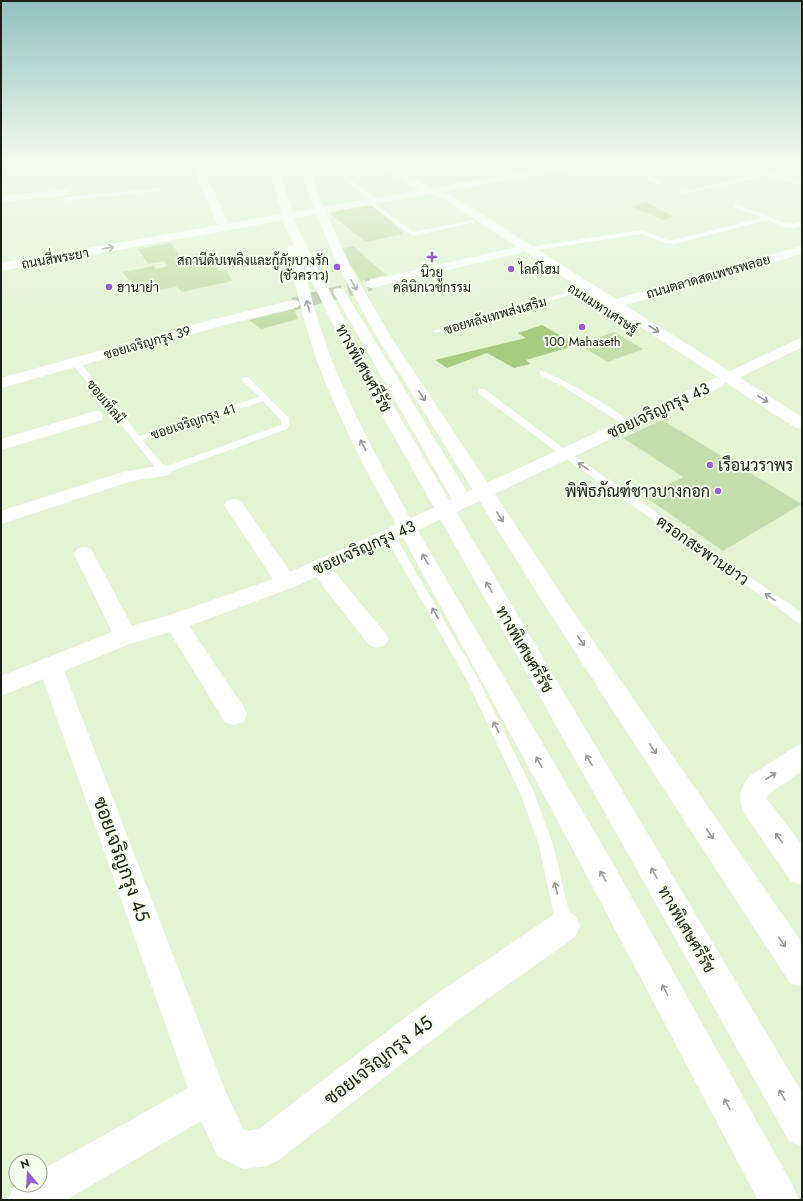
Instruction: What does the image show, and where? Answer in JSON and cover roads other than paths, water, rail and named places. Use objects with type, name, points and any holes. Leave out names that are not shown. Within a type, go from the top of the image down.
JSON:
[{"type":"main road","points":[[218,215],[224,228]]},
{"type":"main road","name":"ทางพิเศษศรีรัช","points":[[288,215],[291,227],[351,347],[802,1128]]},
{"type":"main road","name":"ถนนสี่พระยา","points":[[1,267],[299,215]]},
{"type":"main road","name":"ทางพิเศษศรีรัช","points":[[322,215],[345,268],[384,337],[559,609],[802,971]]},
{"type":"main road","name":"ถนนมหาเศรษฐ์","points":[[463,215],[523,250],[799,430]]},
{"type":"main road","name":"ถนนมหาเศรษฐ์","points":[[473,215],[576,290],[608,305]]},
{"type":"main road","points":[[291,227],[297,272],[319,344],[352,424],[399,514],[486,666],[635,933],[779,1200]]},
{"type":"main road","points":[[371,284],[523,250]]},
{"type":"main road","name":"ถนนตลาดสดเพชรพลอย","points":[[608,305],[802,250]]},
{"type":"main road","points":[[339,292],[463,501]]},
{"type":"main road","name":"ซอยเจริญกรุง 39","points":[[1,383],[209,325],[293,304]]},
{"type":"main road","name":"ซอยเจริญกรุง 43","points":[[1,686],[126,636],[175,622],[286,582],[390,536],[564,453],[723,380],[802,341]]},
{"type":"main road","points":[[1,446],[94,416]]},
{"type":"main road","name":"ซอยเจริญกรุง 41","points":[[1,518],[130,476],[163,471]]},
{"type":"main road","points":[[234,505],[286,582]]},
{"type":"main road","points":[[84,554],[126,636]]},
{"type":"main road","points":[[319,567],[377,639]]},
{"type":"main road","points":[[175,622],[234,714]]},
{"type":"main road","name":"ซอยเจริญกรุง 45","points":[[50,667],[209,1096],[230,1142],[244,1150],[266,1147],[447,1007],[564,926]]},
{"type":"main road","points":[[802,756],[757,786],[753,798],[754,804],[802,870]]},
{"type":"main road","points":[[28,1200],[209,1096]]},
{"type":"main road","points":[[745,1137],[792,1200]]},
{"type":"lane","points":[[389,215],[412,234],[473,222]]},
{"type":"lane","points":[[760,215],[789,226],[802,224]]},
{"type":"lane","points":[[523,250],[642,232],[666,242],[674,242],[768,218]]},
{"type":"lane","name":"ซอยหลังเทพส่งเสริม","points":[[437,331],[571,293],[576,290]]},
{"type":"lane","name":"ซอยเท็ลมี","points":[[76,363],[137,439]]},
{"type":"lane","points":[[544,373],[568,385],[629,424]]},
{"type":"lane","name":"ซอยเจริญกรุง 41","points":[[245,379],[264,398],[285,419],[286,423],[284,427],[163,471],[137,439],[264,398]]},
{"type":"lane","name":"ตรอกสะพานยาว","points":[[481,391],[564,453],[802,619]]},
{"type":"lane","points":[[390,536],[474,682],[528,794],[546,845],[564,926]]},
{"type":"tunnel","points":[[293,304],[371,284]]},
{"type":"place","name":"นิวยู คลินิกเวชกรรม","points":[[432,257]]},
{"type":"place","name":"สถานีดับเพลิงและกู้ภัยบางรัก (ชั่วคราว)","points":[[337,267]]},
{"type":"place","name":"ไลค์โฮม","points":[[511,269]]},
{"type":"place","name":"ฮานาย่า","points":[[109,287]]},
{"type":"place","name":"100 Mahaseth","points":[[582,327]]},
{"type":"place","name":"เรือนวราพร","points":[[710,465]]},
{"type":"place","name":"พิพิธภัณฑ์ชาวบางกอก","points":[[718,491]]}]
